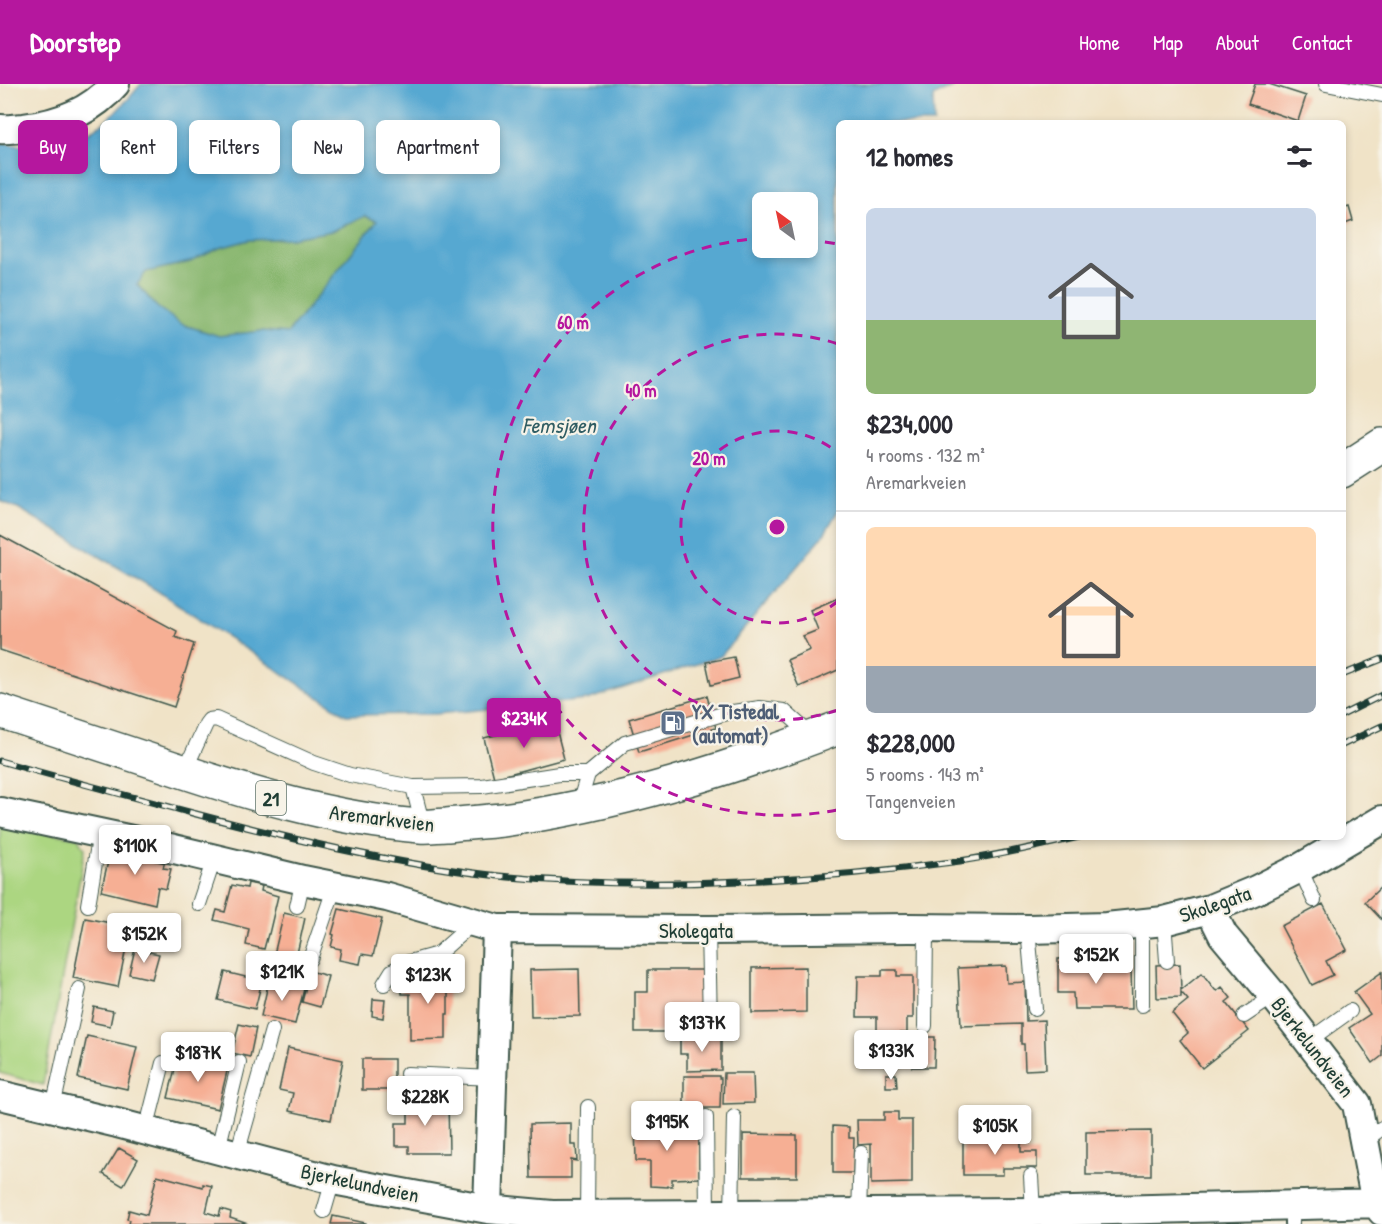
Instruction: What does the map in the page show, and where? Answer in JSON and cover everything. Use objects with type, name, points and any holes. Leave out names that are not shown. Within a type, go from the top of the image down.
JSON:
[{"type":"main road","points":[[1346,468],[1382,445]]},
{"type":"main road","name":"Aremarkveien","points":[[0,711],[279,801],[334,814],[423,826],[515,818],[578,807],[673,784],[826,733]]},
{"type":"street","points":[[0,129],[43,125],[80,112],[105,95],[115,84]]},
{"type":"street","name":"Skolegata","points":[[0,812],[214,859],[300,893],[335,886],[387,897],[486,925],[708,930],[1028,929],[1106,927],[1153,922],[1210,909],[1256,890],[1380,824]]},
{"type":"street","name":"Bjerkelundveien","points":[[0,1095],[146,1130],[333,1180],[552,1219],[587,1215],[629,1219],[859,1213],[943,1218],[1292,1215],[1378,1210],[1373,1135],[1357,1104],[1274,996],[1223,935],[1210,909]]},
{"type":"street","points":[[486,925],[492,1078],[488,1209]]},
{"type":"lane","points":[[1326,84],[1382,95]]},
{"type":"lane","points":[[578,807],[588,774],[625,743],[726,713],[760,708],[784,711],[826,733]]},
{"type":"lane","points":[[184,772],[206,723],[216,719],[314,763],[350,775],[413,787],[482,786],[559,774],[588,774]]},
{"type":"lane","points":[[413,787],[423,826]]},
{"type":"lane","points":[[88,905],[100,833]]},
{"type":"lane","points":[[199,904],[214,859]]},
{"type":"lane","points":[[1299,868],[1314,900]]},
{"type":"lane","points":[[310,959],[335,886]]},
{"type":"lane","points":[[1153,922],[1167,961]]},
{"type":"lane","points":[[1142,1005],[1153,922]]},
{"type":"lane","points":[[384,984],[392,971],[406,963],[438,954],[486,925]]},
{"type":"lane","points":[[925,1026],[926,929]]},
{"type":"lane","points":[[1028,929],[1035,1009]]},
{"type":"lane","points":[[708,930],[710,1023]]},
{"type":"lane","points":[[53,1107],[79,989]]},
{"type":"lane","points":[[1244,1016],[1274,996]]},
{"type":"lane","points":[[1308,1041],[1350,1011]]},
{"type":"lane","points":[[228,1152],[272,1030]]},
{"type":"lane","points":[[228,1152],[239,1062]]},
{"type":"lane","points":[[146,1130],[163,1063]]},
{"type":"lane","points":[[407,1074],[492,1078]]},
{"type":"lane","points":[[587,1215],[588,1107]]},
{"type":"lane","points":[[706,1117],[713,1217]]},
{"type":"lane","points":[[713,1217],[734,1117]]},
{"type":"lane","points":[[859,1213],[861,1153]]},
{"type":"lane","points":[[1024,1216],[1031,1176]]},
{"type":"lane","points":[[324,1211],[333,1180]]},
{"type":"green space","points":[[365,216],[377,221],[288,333],[262,331],[219,336],[181,324],[157,307],[137,284],[146,272],[190,262],[219,248],[249,240],[291,238],[332,231]]},
{"type":"green space","points":[[0,825],[79,838],[85,849],[43,1085],[0,1073]]},
{"type":"water","name":"Femsjøen","points":[[141,84],[953,84],[953,88],[933,97],[934,120],[836,120],[836,514],[823,536],[721,656],[587,700],[436,714],[346,715],[156,590],[18,508],[0,501],[0,142],[18,145],[18,174],[88,174],[88,132],[100,125],[100,174],[177,174],[177,120],[106,120]],"holes":[[[365,216],[377,221],[288,333],[262,331],[219,336],[181,324],[157,307],[137,285],[146,272],[190,262],[219,248],[249,240],[291,238],[332,231]]]},
{"type":"building","points":[[1255,84],[1269,84],[1306,96],[1298,120],[1248,104]]},
{"type":"building","points":[[1349,207],[1353,221],[1346,224],[1346,208]]},
{"type":"building","points":[[0,535],[177,631],[175,637],[194,644],[174,707],[0,650]]},
{"type":"building","points":[[836,599],[836,671],[799,687],[787,660],[810,650],[803,636],[818,630],[810,610]]},
{"type":"building","points":[[734,657],[739,678],[711,685],[706,662]]},
{"type":"building","points":[[707,696],[716,728],[639,752],[629,719]]},
{"type":"building","points":[[554,720],[564,759],[494,778],[484,738]]},
{"type":"building","points":[[111,849],[165,861],[163,868],[171,869],[166,889],[158,887],[155,904],[101,891]]},
{"type":"building","points":[[248,883],[262,886],[261,891],[278,896],[264,949],[246,945],[249,929],[214,920],[217,910],[225,912],[232,885],[247,888]]},
{"type":"building","points":[[1382,886],[1382,920],[1365,902]]},
{"type":"building","points":[[1323,904],[1347,950],[1326,961],[1333,975],[1312,985],[1281,926]]},
{"type":"building","points":[[339,909],[382,919],[373,956],[362,954],[360,964],[339,960],[341,949],[331,947]]},
{"type":"building","points":[[284,913],[305,918],[292,976],[270,971]]},
{"type":"building","points":[[85,918],[142,929],[139,944],[127,943],[118,987],[73,978]]},
{"type":"building","points":[[135,949],[159,954],[152,979],[129,974]]},
{"type":"building","points":[[1081,958],[1081,965],[1131,965],[1132,1009],[1074,1009],[1073,993],[1058,993],[1058,959]]},
{"type":"building","points":[[1180,964],[1181,990],[1202,973],[1215,990],[1222,987],[1231,998],[1226,1002],[1249,1031],[1202,1068],[1180,1040],[1188,1033],[1172,1013],[1188,1000],[1181,992],[1181,997],[1157,998],[1156,965]]},
{"type":"building","points":[[1006,966],[1007,983],[1025,982],[1026,1021],[1044,1020],[1046,1069],[1025,1070],[1021,1024],[961,1026],[958,968]]},
{"type":"building","points":[[806,967],[806,1012],[752,1013],[752,968]]},
{"type":"building","points":[[579,969],[580,1016],[531,1017],[530,970]]},
{"type":"building","points":[[648,970],[705,970],[705,1021],[677,1021],[677,1032],[635,1032],[635,992],[648,992]]},
{"type":"building","points":[[882,970],[897,970],[897,976],[913,976],[913,1018],[907,1018],[907,1033],[877,1033],[877,1017],[857,1017],[858,976],[882,976]]},
{"type":"building","points":[[310,971],[328,976],[320,1007],[302,1002]]},
{"type":"building","points":[[225,972],[262,981],[255,1009],[218,1000]]},
{"type":"building","points":[[410,972],[448,972],[446,1039],[410,1040],[410,994],[402,994],[402,981],[410,981]]},
{"type":"building","points":[[1382,972],[1382,1056],[1373,1063],[1349,1028],[1370,1014],[1354,992]]},
{"type":"building","points":[[269,980],[304,989],[295,1024],[261,1016]]},
{"type":"building","points":[[373,999],[385,1000],[383,1018],[372,1016]]},
{"type":"building","points":[[94,1007],[113,1011],[110,1026],[91,1022]]},
{"type":"building","points":[[239,1024],[256,1028],[250,1057],[232,1053]]},
{"type":"building","points":[[87,1036],[137,1047],[127,1089],[78,1078]]},
{"type":"building","points":[[721,1036],[721,1070],[687,1071],[687,1054],[680,1054],[680,1037]]},
{"type":"building","points":[[912,1037],[935,1037],[934,1067],[912,1067]]},
{"type":"building","points":[[288,1048],[343,1060],[331,1120],[289,1111],[293,1093],[279,1090]]},
{"type":"building","points":[[178,1056],[228,1067],[218,1109],[168,1098]]},
{"type":"building","points":[[362,1059],[394,1059],[394,1090],[362,1090]]},
{"type":"building","points":[[724,1073],[753,1073],[754,1103],[723,1104]]},
{"type":"building","points":[[886,1074],[896,1074],[897,1087],[886,1087]]},
{"type":"building","points":[[684,1076],[719,1076],[721,1078],[720,1108],[684,1108]]},
{"type":"building","points":[[408,1100],[448,1100],[449,1153],[409,1153],[409,1146],[396,1146],[396,1123],[408,1123]]},
{"type":"building","points":[[884,1112],[898,1112],[898,1120],[912,1120],[912,1183],[871,1184],[871,1144],[858,1145],[857,1120],[884,1120]]},
{"type":"building","points":[[676,1120],[676,1134],[699,1134],[699,1178],[672,1179],[672,1186],[668,1187],[650,1186],[650,1161],[636,1161],[635,1121]]},
{"type":"building","points":[[571,1123],[571,1145],[576,1145],[577,1161],[571,1160],[571,1178],[531,1178],[530,1124]]},
{"type":"building","points":[[833,1126],[849,1127],[849,1138],[854,1138],[853,1173],[833,1173]]},
{"type":"building","points":[[1151,1131],[1151,1175],[1086,1175],[1086,1132]]},
{"type":"building","points":[[743,1134],[797,1135],[797,1177],[743,1177]]},
{"type":"building","points":[[963,1138],[1021,1138],[1021,1152],[1037,1152],[1037,1168],[1003,1168],[1003,1175],[963,1175]]},
{"type":"building","points":[[119,1148],[138,1159],[123,1186],[103,1174]]},
{"type":"building","points":[[157,1175],[203,1187],[203,1184],[212,1186],[206,1212],[219,1216],[221,1209],[231,1212],[230,1218],[248,1224],[129,1224],[130,1220],[127,1219],[129,1210],[147,1215]]},
{"type":"building","points":[[333,1216],[366,1223],[366,1224],[331,1224]]},
{"type":"railway","points":[[1346,673],[1382,659]]},
{"type":"railway","points":[[1346,713],[1382,695]]},
{"type":"railway","points":[[1346,743],[1382,726]]},
{"type":"railway","points":[[0,761],[220,820],[339,849],[419,865],[529,879],[680,883],[823,876],[960,861],[1065,840]]},
{"type":"place","name":"YX Tistedal (automat)","points":[[673,723]]}]
